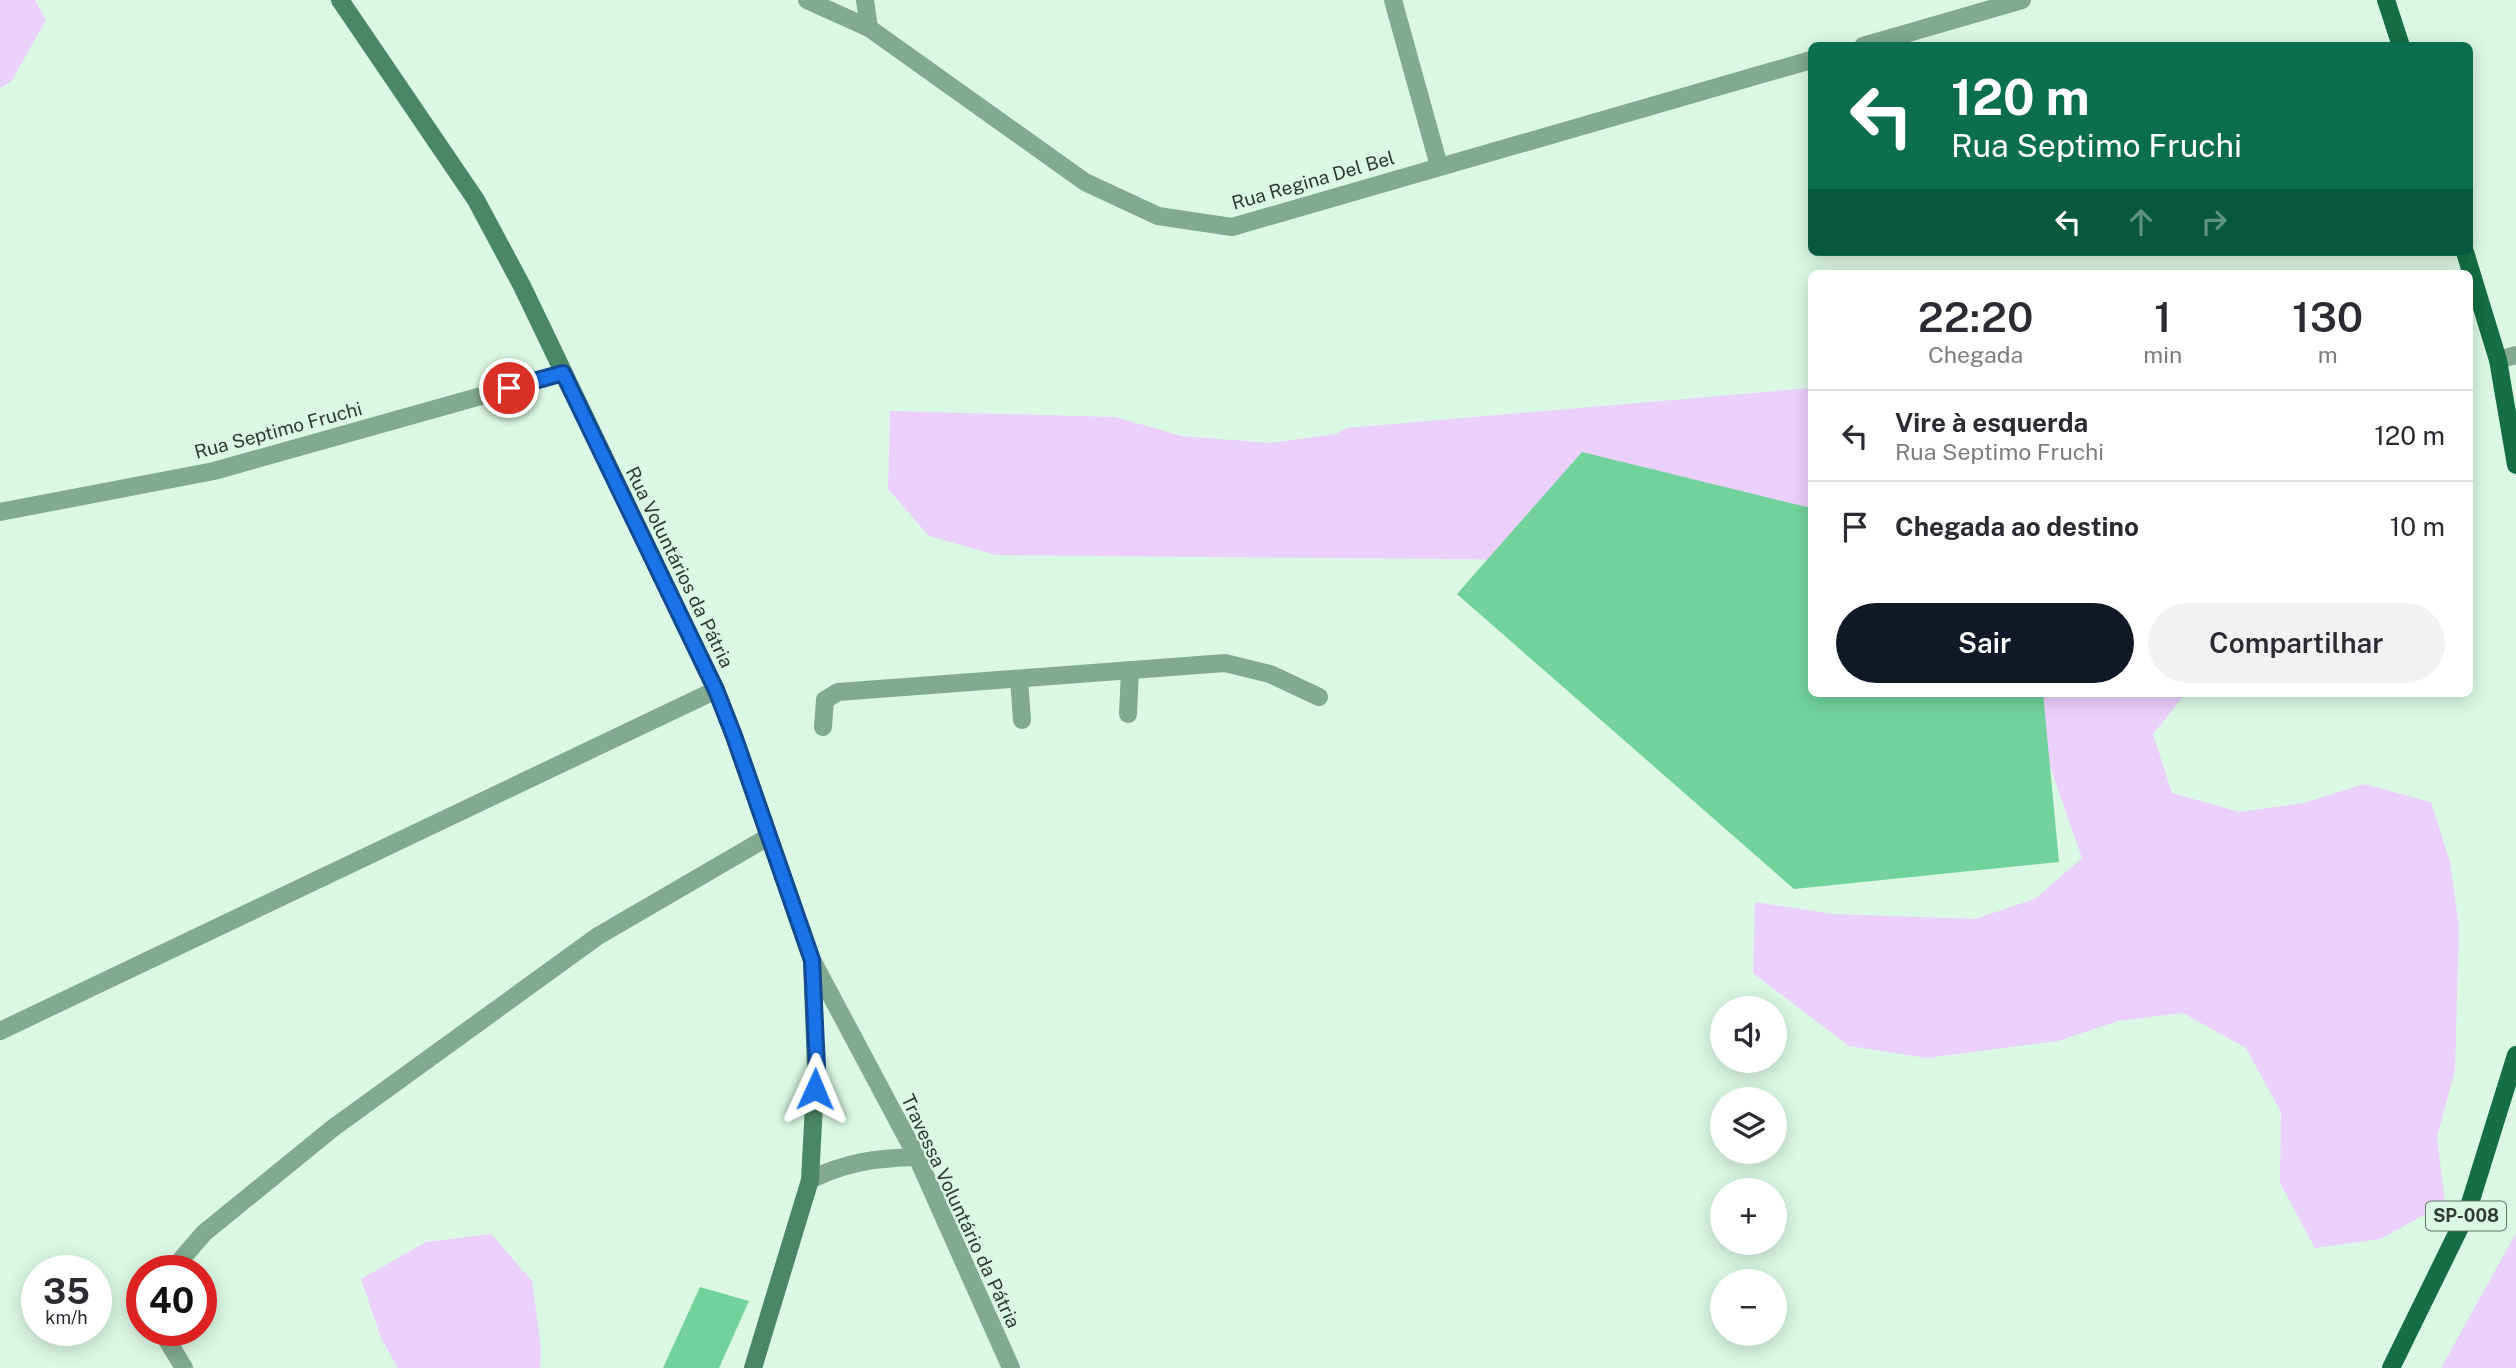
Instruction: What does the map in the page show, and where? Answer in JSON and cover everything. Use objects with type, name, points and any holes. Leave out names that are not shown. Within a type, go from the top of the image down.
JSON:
[{"type":"main road","points":[[2386,0],[2399,42]]},
{"type":"main road","points":[[2473,278],[2498,360],[2516,465]]},
{"type":"main road","name":"SP-008","points":[[2391,1368],[2467,1213],[2516,1055]]},
{"type":"street","name":"Rua Voluntários da Pátria","points":[[340,0],[476,200],[522,286],[716,690],[812,960],[817,1067],[810,1180],[753,1368]]},
{"type":"street","name":"Rua Regina Del Bel","points":[[807,0],[869,28],[1085,182],[1158,216],[1232,227],[1808,61]]},
{"type":"street","points":[[865,0],[869,28]]},
{"type":"street","points":[[1393,0],[1439,166]]},
{"type":"street","points":[[1877,42],[2022,0]]},
{"type":"street","points":[[2498,360],[2516,355]]},
{"type":"street","name":"Rua Septimo Fruchi","points":[[0,512],[214,471],[563,373]]},
{"type":"street","points":[[824,727],[825,700],[838,692],[1225,663],[1270,674],[1320,697]]},
{"type":"street","points":[[1128,714],[1130,670]]},
{"type":"street","points":[[1019,679],[1022,720]]},
{"type":"street","points":[[0,1031],[716,690]]},
{"type":"street","points":[[186,1255],[204,1233],[344,1120],[598,936],[768,837]]},
{"type":"street","name":"Travessa Voluntário da Pátria","points":[[812,960],[917,1157],[1011,1368]]},
{"type":"street","points":[[810,1180],[834,1168],[875,1158],[917,1157]]},
{"type":"street","points":[[171,1346],[184,1368]]},
{"type":"shaded area","points":[[0,0],[35,0],[46,20],[11,82],[0,88]]},
{"type":"shaded area","points":[[1808,388],[1808,553],[1666,571],[1562,560],[996,555],[929,536],[888,489],[890,411],[1115,417],[1182,436],[1270,443],[1336,434],[1347,428]]},
{"type":"shaded area","points":[[2031,697],[2183,697],[2153,734],[2172,793],[2239,812],[2304,803],[2364,784],[2431,802],[2450,862],[2459,927],[2455,1070],[2437,1137],[2445,1203],[2381,1239],[2315,1248],[2280,1183],[2281,1112],[2246,1048],[2183,1013],[2118,1021],[2058,1041],[1927,1058],[1849,1046],[1787,999],[1787,996],[1783,996],[1753,973],[1755,902],[1832,914],[1975,919],[2035,899],[2082,858],[2037,729]]},
{"type":"shaded area","points":[[2516,1233],[2516,1368],[2441,1368]]},
{"type":"shaded area","points":[[491,1234],[532,1281],[541,1347],[540,1368],[398,1368],[381,1338],[361,1279],[426,1242]]},
{"type":"building","points":[[1582,452],[1808,507],[1808,697],[2043,697],[2059,862],[1794,889],[1457,594]]},
{"type":"building","points":[[700,1287],[749,1301],[719,1368],[663,1368]]},
{"type":"route","points":[[509,388],[563,373],[716,690],[812,960],[817,1067],[815,1089]]}]
